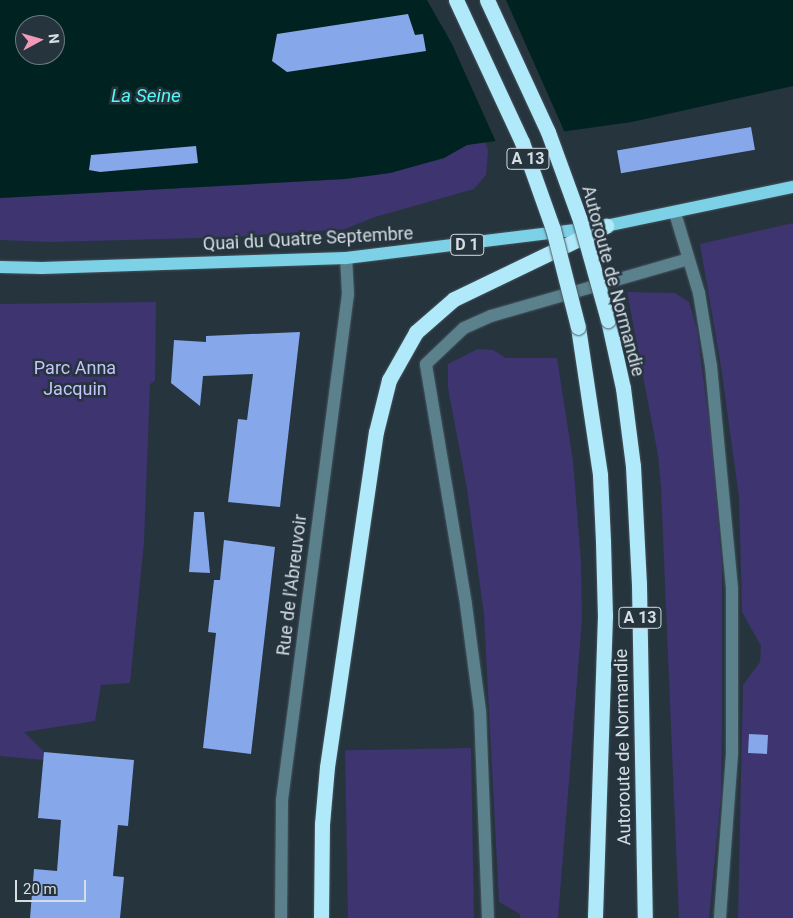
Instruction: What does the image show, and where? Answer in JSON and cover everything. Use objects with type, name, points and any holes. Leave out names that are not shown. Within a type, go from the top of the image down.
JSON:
[{"type":"highway","name":"Autoroute de Normandie","points":[[456,0],[522,142],[552,229],[578,327],[600,475],[603,541],[605,616],[595,918]]},
{"type":"highway","name":"Autoroute de Normandie","points":[[487,0],[548,132],[580,220],[608,320],[623,388],[633,466],[639,585],[645,918]]},
{"type":"highway","points":[[321,918],[322,824],[327,767],[376,432],[391,375],[416,332],[454,299],[606,226]]},
{"type":"main road","name":"Quai du Quatre Septembre","points":[[0,267],[42,268],[346,258],[606,226],[793,187]]},
{"type":"street","points":[[675,213],[699,293],[711,366],[732,589],[732,754],[720,918]]},
{"type":"street","name":"Rue de l'Abreuvoir","points":[[281,918],[282,800],[348,294],[346,258]]},
{"type":"street","points":[[488,918],[480,711],[466,604],[426,364],[464,328],[491,316],[688,259]]},
{"type":"green space","points":[[485,142],[488,150],[486,175],[474,189],[375,217],[345,229],[235,237],[52,242],[0,240],[0,198],[345,179],[390,173],[444,158],[467,145]]},
{"type":"green space","points":[[793,223],[793,918],[738,918],[743,685],[760,662],[761,646],[742,612],[739,497],[721,367],[700,244]]},
{"type":"green space","points":[[627,292],[675,293],[689,302],[697,329],[711,438],[722,567],[721,796],[709,918],[679,918],[661,489],[658,455]]},
{"type":"green space","name":"Parc Anna Jacquin","points":[[156,302],[155,381],[150,384],[144,542],[130,683],[101,685],[95,721],[24,732],[44,752],[44,760],[0,756],[0,304]]},
{"type":"green space","points":[[478,349],[493,350],[506,358],[557,358],[573,461],[581,562],[582,619],[558,918],[520,918],[520,914],[499,902],[484,615],[467,489],[448,388],[448,364]]},
{"type":"green space","points":[[471,748],[474,918],[348,918],[345,750]]},
{"type":"water","name":"La Seine","points":[[0,0],[793,0],[793,86],[632,122],[467,145],[444,158],[390,173],[345,179],[0,198]]},
{"type":"pier","points":[[427,0],[506,0],[565,133],[496,142],[452,44]]},
{"type":"building","points":[[408,14],[415,35],[423,34],[426,51],[287,72],[272,61],[277,34]]},
{"type":"building","points":[[751,127],[755,150],[621,173],[617,151]]},
{"type":"building","points":[[196,146],[198,163],[100,172],[89,170],[91,155]]},
{"type":"building","points":[[300,332],[280,507],[228,502],[238,419],[247,420],[253,374],[203,376],[200,406],[171,383],[174,340],[206,342],[206,336]]},
{"type":"building","points":[[194,512],[204,512],[210,573],[189,572]]},
{"type":"building","points":[[224,540],[275,547],[251,754],[203,748],[216,633],[208,632],[214,580],[220,580]]},
{"type":"building","points":[[749,734],[768,735],[767,754],[748,753]]},
{"type":"building","points":[[44,752],[134,760],[128,826],[118,825],[113,876],[124,877],[120,918],[30,918],[34,869],[57,871],[61,820],[38,818]]}]
